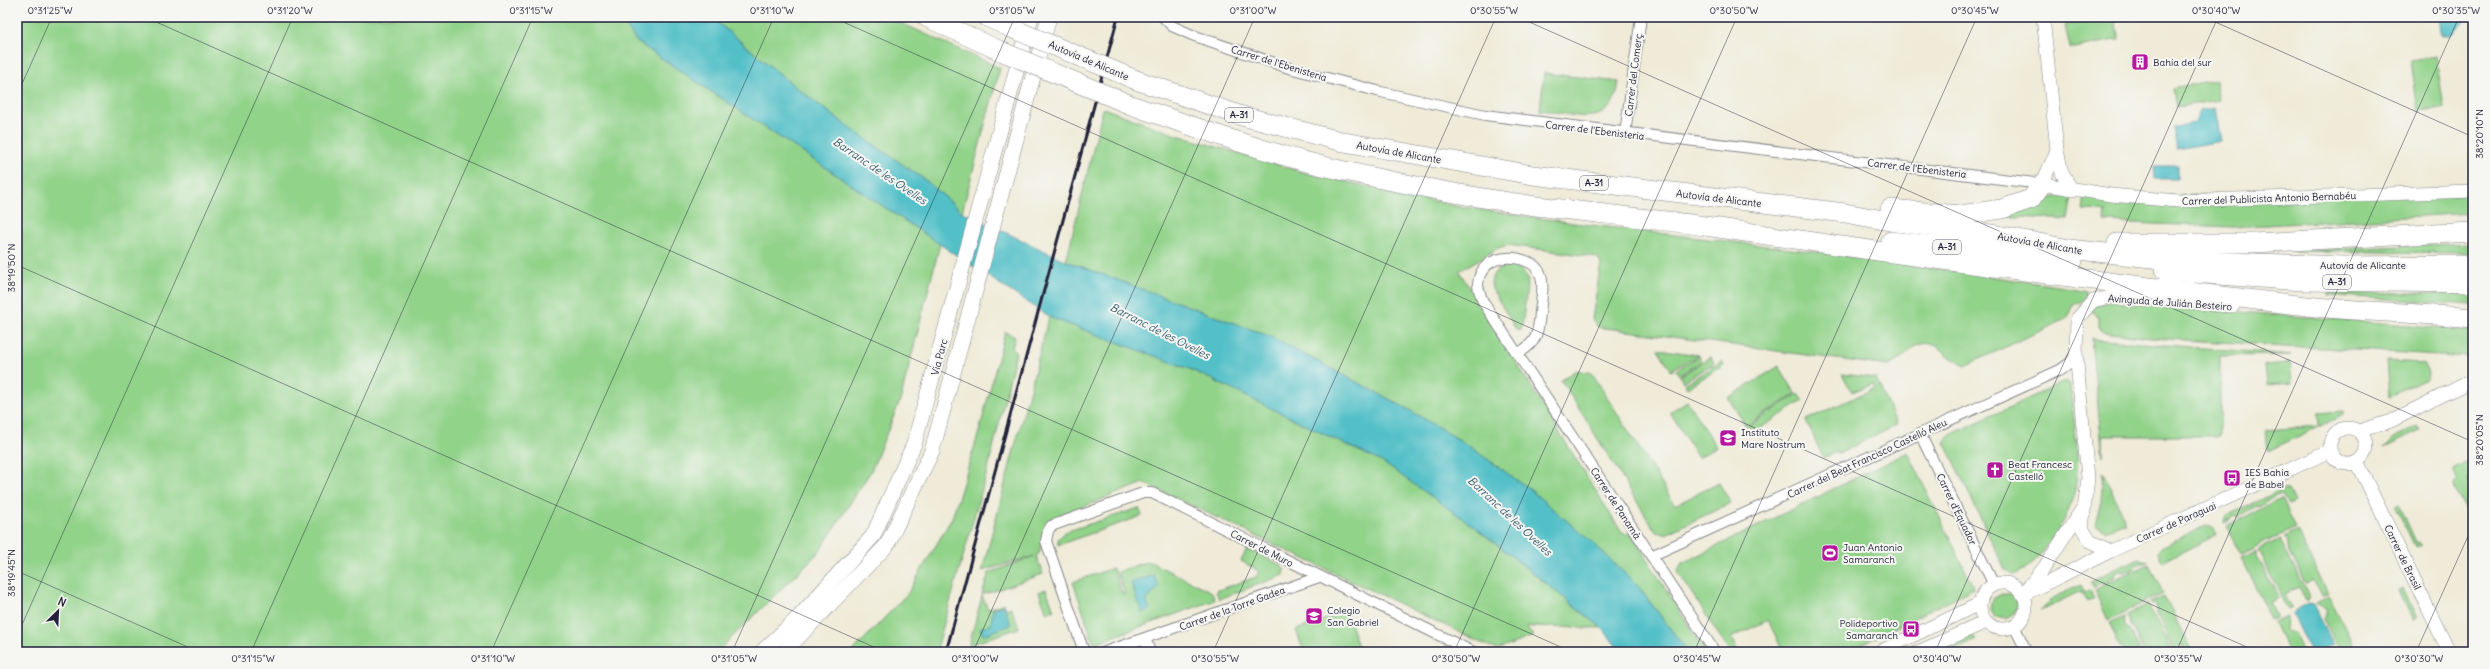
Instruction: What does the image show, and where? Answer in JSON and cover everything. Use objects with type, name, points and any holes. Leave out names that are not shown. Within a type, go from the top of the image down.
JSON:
[{"type":"highway","name":"A-31","points":[[926,17],[1003,52],[1131,106],[1246,144],[1336,169],[1432,189],[1529,205],[1692,224]]},
{"type":"highway","name":"Autovía de Alicante","points":[[987,17],[1136,80],[1242,116],[1344,142],[1533,175],[1845,213],[1889,222],[1998,235],[2069,249],[2170,260],[2336,266],[2473,265]]},
{"type":"highway","points":[[1845,213],[1877,208],[1960,215],[2002,209],[2031,199],[2042,184]]},
{"type":"highway","name":"Autovía de Alicante","points":[[1692,224],[1781,229],[2202,275],[2301,281],[2473,283]]},
{"type":"highway","points":[[1692,224],[1975,266],[2316,307],[2473,318]]},
{"type":"highway","points":[[1998,235],[2121,243],[2199,244],[2336,240],[2473,232]]},
{"type":"main road","name":"Via Parc","points":[[762,652],[800,616],[873,536],[914,444],[1031,17]]},
{"type":"main road","name":"Via Parc","points":[[784,652],[887,545],[932,451],[1049,17]]},
{"type":"street","name":"Carrer de l'Ebenisteria","points":[[1163,17],[1172,26],[1192,35],[1289,68],[1381,92],[1485,115],[1625,134],[2042,184]]},
{"type":"street","name":"Carrer del Comerç","points":[[1625,134],[1640,17]]},
{"type":"street","points":[[2043,17],[2057,150],[2062,173],[2072,190]]},
{"type":"street","points":[[2042,184],[2057,150]]},
{"type":"street","name":"Carrer del Publicista Antonio Bernabéu","points":[[2042,184],[2072,190],[2178,202],[2473,191]]},
{"type":"street","name":"Carrer de Panamà","points":[[1519,353],[1533,345],[1539,329],[1542,283],[1540,272],[1530,263],[1497,258],[1488,262],[1482,271],[1478,285],[1483,302],[1519,353],[1715,652]]},
{"type":"street","name":"Avinguda de Julián Besteiro","points":[[2111,551],[2090,541],[2085,536],[2082,528],[2088,478],[2087,452],[2076,353],[2078,319],[2087,306],[2104,297],[2114,296],[2279,310],[2316,307]]},
{"type":"street","name":"Carrer del Beat Francisco Castelló Aleu","points":[[1652,556],[2060,370],[2070,363],[2076,353]]},
{"type":"street","points":[[2359,432],[2391,421],[2473,380]]},
{"type":"street","points":[[2348,428],[2359,432],[2364,437],[2366,447],[2362,458],[2357,462],[2341,463],[2330,451],[2330,440],[2337,431],[2348,428]]},
{"type":"street","name":"Carrer d'Equador","points":[[1920,434],[1994,585]]},
{"type":"street","name":"Carrer de Paraguai","points":[[2023,594],[2111,551],[2330,451]]},
{"type":"street","name":"Carrer de Brasil","points":[[2357,462],[2449,652]]},
{"type":"street","name":"Carrer de Muro","points":[[1084,652],[1046,541],[1048,531],[1051,526],[1143,493],[1152,492],[1319,577],[1364,596],[1473,652]]},
{"type":"street","name":"Avinguda de Julián Besteiro","points":[[2023,594],[2044,568],[2084,506]]},
{"type":"street","name":"Carrer de la Torre Gadea","points":[[1105,652],[1319,577]]},
{"type":"street","points":[[1999,583],[2009,583],[2023,594],[2026,605],[2024,615],[2014,626],[1997,628],[1986,622],[1981,614],[1979,604],[1982,595],[1988,588],[1994,585],[1999,583]]},
{"type":"street","points":[[1879,652],[1979,604]]},
{"type":"street","points":[[1918,652],[1986,622]]},
{"type":"street","points":[[2014,626],[2027,652]]},
{"type":"street","points":[[1145,638],[1150,652]]},
{"type":"green space","points":[[17,17],[620,17],[637,42],[940,244],[900,401],[871,471],[819,552],[717,652],[17,652]]},
{"type":"green space","points":[[711,17],[888,17],[1000,68],[962,212],[925,180],[854,131],[798,89]]},
{"type":"green space","points":[[2104,17],[2114,17],[2119,39],[2070,49],[2065,25]]},
{"type":"green space","points":[[2436,56],[2444,108],[2418,111],[2411,60]]},
{"type":"green space","points":[[1544,73],[1619,82],[1615,98],[1609,108],[1600,114],[1579,116],[1540,110]]},
{"type":"green space","points":[[2215,80],[2219,100],[2176,107],[2173,88]]},
{"type":"green space","points":[[1103,108],[1174,134],[1302,172],[1456,206],[1574,223],[1817,252],[2072,288],[2086,291],[2087,295],[2079,304],[2074,303],[2066,319],[1967,365],[1954,360],[1938,347],[1925,343],[1914,347],[1896,362],[1888,366],[1598,327],[1592,319],[1601,263],[1597,257],[1508,245],[1498,248],[1459,271],[1622,533],[1632,535],[1705,652],[1688,652],[1637,585],[1528,488],[1463,442],[1404,407],[1269,336],[1066,261]]},
{"type":"green space","points":[[2473,194],[2473,213],[2232,227],[2104,222],[2105,211],[2082,210],[2084,196]]},
{"type":"green space","points":[[2072,195],[2068,220],[2002,216],[2054,197]]},
{"type":"green space","points":[[2473,243],[2473,253],[2291,251]]},
{"type":"green space","points":[[1506,265],[1520,268],[1528,278],[1522,328],[1520,331],[1515,328],[1491,285],[1492,277],[1496,271]]},
{"type":"green space","points":[[2329,292],[2473,294],[2473,305],[2329,295]]},
{"type":"green space","points":[[2110,302],[2473,330],[2473,357],[2150,338],[2103,332],[2098,328],[2097,316],[2090,310],[2096,305]]},
{"type":"green space","points":[[1049,317],[1190,369],[1382,462],[1447,505],[1602,628],[1527,627],[1533,636],[1497,650],[1144,483],[1049,520],[1039,554],[1036,555],[1043,574],[982,595],[989,573],[1034,556],[982,571]]},
{"type":"green space","points":[[1005,332],[1015,337],[1012,348],[1016,352],[990,461],[936,652],[852,652],[908,593],[952,518],[979,432]]},
{"type":"green space","points":[[2091,339],[2291,355],[2220,356],[2220,436],[2103,436],[2103,456]]},
{"type":"green space","points":[[1658,349],[1698,355],[1671,370]]},
{"type":"green space","points":[[1699,356],[1702,361],[1679,375],[1676,370]]},
{"type":"green space","points":[[1711,357],[1714,363],[1683,382],[1680,376]]},
{"type":"green space","points":[[1722,361],[1724,365],[1687,388],[1685,384]]},
{"type":"green space","points":[[2386,361],[2423,363],[2428,373],[2427,379],[2389,397]]},
{"type":"green space","points":[[2290,363],[2292,383],[2267,385],[2265,365]]},
{"type":"green space","points":[[1779,366],[1796,394],[1746,426],[1728,398]]},
{"type":"green space","points":[[1576,370],[1592,373],[1675,505],[1719,483],[1731,503],[1665,534],[1656,532],[1561,380]]},
{"type":"green space","points":[[1842,374],[1876,378],[1897,425],[1838,454],[1837,452],[1823,458],[1806,420],[1875,388],[1873,384],[1852,392]]},
{"type":"green space","points":[[2066,381],[2070,384],[2077,449],[2075,487],[2070,506],[2061,526],[2040,555],[2028,567],[2013,575],[2005,569],[1944,442],[1950,435]]},
{"type":"green space","points":[[1798,394],[1803,401],[1754,432],[1750,425]]},
{"type":"green space","points":[[1687,401],[1716,447],[1698,458],[1670,412]]},
{"type":"green space","points":[[2343,411],[2343,415],[2268,451],[2266,430],[2319,426],[2318,413]]},
{"type":"green space","points":[[2417,427],[2420,431],[2384,448],[2394,438]]},
{"type":"green space","name":"Juan Antonio Samaranch","points":[[1908,452],[1974,588],[1846,652],[1783,652],[1768,620],[1731,638],[1738,652],[1730,652],[1678,572],[1681,564]]},
{"type":"green space","points":[[2473,460],[2473,490],[2467,478],[2473,492],[2473,519],[2470,520],[2453,484],[2458,481],[2452,470]]},
{"type":"green space","points":[[2103,472],[2126,523],[2105,531],[2095,524],[2101,501]]},
{"type":"green space","points":[[2281,490],[2289,490],[2295,502],[2288,505],[2282,495],[2275,496],[2259,507],[2255,506],[2238,517],[2234,516],[2224,524],[2225,518],[2229,514]]},
{"type":"green space","points":[[2281,499],[2295,528],[2241,554],[2226,526]]},
{"type":"green space","points":[[2399,504],[2416,542],[2419,541],[2421,544],[2415,547],[2395,505]]},
{"type":"green space","points":[[1139,508],[1142,516],[1058,545],[1058,539],[1065,532]]},
{"type":"green space","points":[[2206,526],[2211,527],[2216,535],[2162,562],[2158,552],[2161,547]]},
{"type":"green space","points":[[2297,531],[2328,594],[2322,596],[2313,580],[2305,583],[2289,550],[2287,541],[2283,538]]},
{"type":"green space","points":[[2280,539],[2310,599],[2306,601],[2299,587],[2285,594],[2292,608],[2288,610],[2258,550]]},
{"type":"green space","points":[[1247,549],[1281,565],[1285,569],[1284,575],[1219,599],[1216,591],[1256,577],[1259,571],[1241,561]]},
{"type":"green space","points":[[2255,551],[2255,557],[2261,563],[2278,597],[2269,601],[2278,618],[2272,620],[2241,558]]},
{"type":"green space","points":[[2138,558],[2148,561],[2135,564],[2135,568],[2124,573],[2120,572],[2115,574],[2114,578],[2103,584],[2097,583],[2093,588],[2090,581]]},
{"type":"green space","points":[[1148,561],[1212,592],[1215,600],[1096,643],[1093,641],[1073,582],[1113,568],[1123,595],[1125,594],[1117,572]]},
{"type":"green space","points":[[2149,564],[2163,593],[2108,620],[2094,590]]},
{"type":"green space","points":[[2081,585],[2084,592],[2089,590],[2094,599],[2087,602],[2081,591],[2041,610],[2052,598]]},
{"type":"green space","points":[[1046,589],[1054,610],[1047,613],[1039,592]]},
{"type":"green space","points":[[2403,589],[2417,618],[2413,620],[2399,591]]},
{"type":"green space","points":[[2002,594],[2013,595],[2018,599],[2017,610],[2006,619],[1995,617],[1990,610],[1992,599]]},
{"type":"green space","points":[[982,596],[988,609],[1004,603],[1006,609],[1011,607],[1019,628],[969,645]]},
{"type":"green space","points":[[2164,596],[2192,652],[2185,652],[2182,644],[2173,649],[2157,614],[2157,606],[2150,602]]},
{"type":"green space","points":[[2329,596],[2357,652],[2343,649],[2332,637],[2324,618],[2328,610],[2316,603]]},
{"type":"green space","points":[[2148,604],[2172,652],[2144,652],[2126,615]]},
{"type":"green space","points":[[1346,612],[1360,652],[1304,652],[1296,630]]},
{"type":"green space","points":[[2123,616],[2124,627],[2129,629],[2141,652],[2123,652],[2109,623]]},
{"type":"green space","points":[[2287,617],[2286,630],[2294,633],[2303,652],[2288,652],[2274,623]]},
{"type":"green space","points":[[1972,633],[1977,640],[1950,652],[1926,652]]},
{"type":"water","name":"Barranc de les Ovelles","points":[[620,17],[711,17],[798,89],[854,131],[925,180],[962,212],[1066,261],[1269,336],[1404,407],[1463,442],[1528,488],[1593,543],[1637,585],[1688,652],[1621,652],[1602,628],[1475,527],[1382,462],[1190,369],[1049,317],[637,42]]},
{"type":"water","points":[[2439,17],[2466,17],[2466,19],[2451,35],[2443,35],[2441,32]]},
{"type":"water","points":[[2215,108],[2221,141],[2177,149],[2173,128],[2195,122],[2199,111]]},
{"type":"water","points":[[2154,166],[2177,166],[2177,179],[2155,179]]},
{"type":"water","points":[[1154,575],[1159,588],[1146,600],[1150,610],[1142,613],[1131,583]]},
{"type":"water","points":[[2308,603],[2314,604],[2333,644],[2318,652],[2311,652],[2293,615],[2297,609]]},
{"type":"water","points":[[1004,605],[1011,625],[983,635],[980,628],[991,625],[993,609]]},
{"type":"railway","points":[[946,652],[1118,17]]},
{"type":"place","name":"Bahía del sur","points":[[2140,62]]},
{"type":"place","name":"Instituto Mare Nostrum","points":[[1728,438]]},
{"type":"place","name":"Beat Francesc Castelló","points":[[1995,470]]},
{"type":"place","name":"IES Bahía de Babel","points":[[2232,478]]},
{"type":"place","name":"Juan Antonio Samaranch","points":[[1830,553]]},
{"type":"place","name":"Colegio San Gabriel","points":[[1314,616]]},
{"type":"place","name":"Polideportivo Samaranch","points":[[1911,629]]}]
